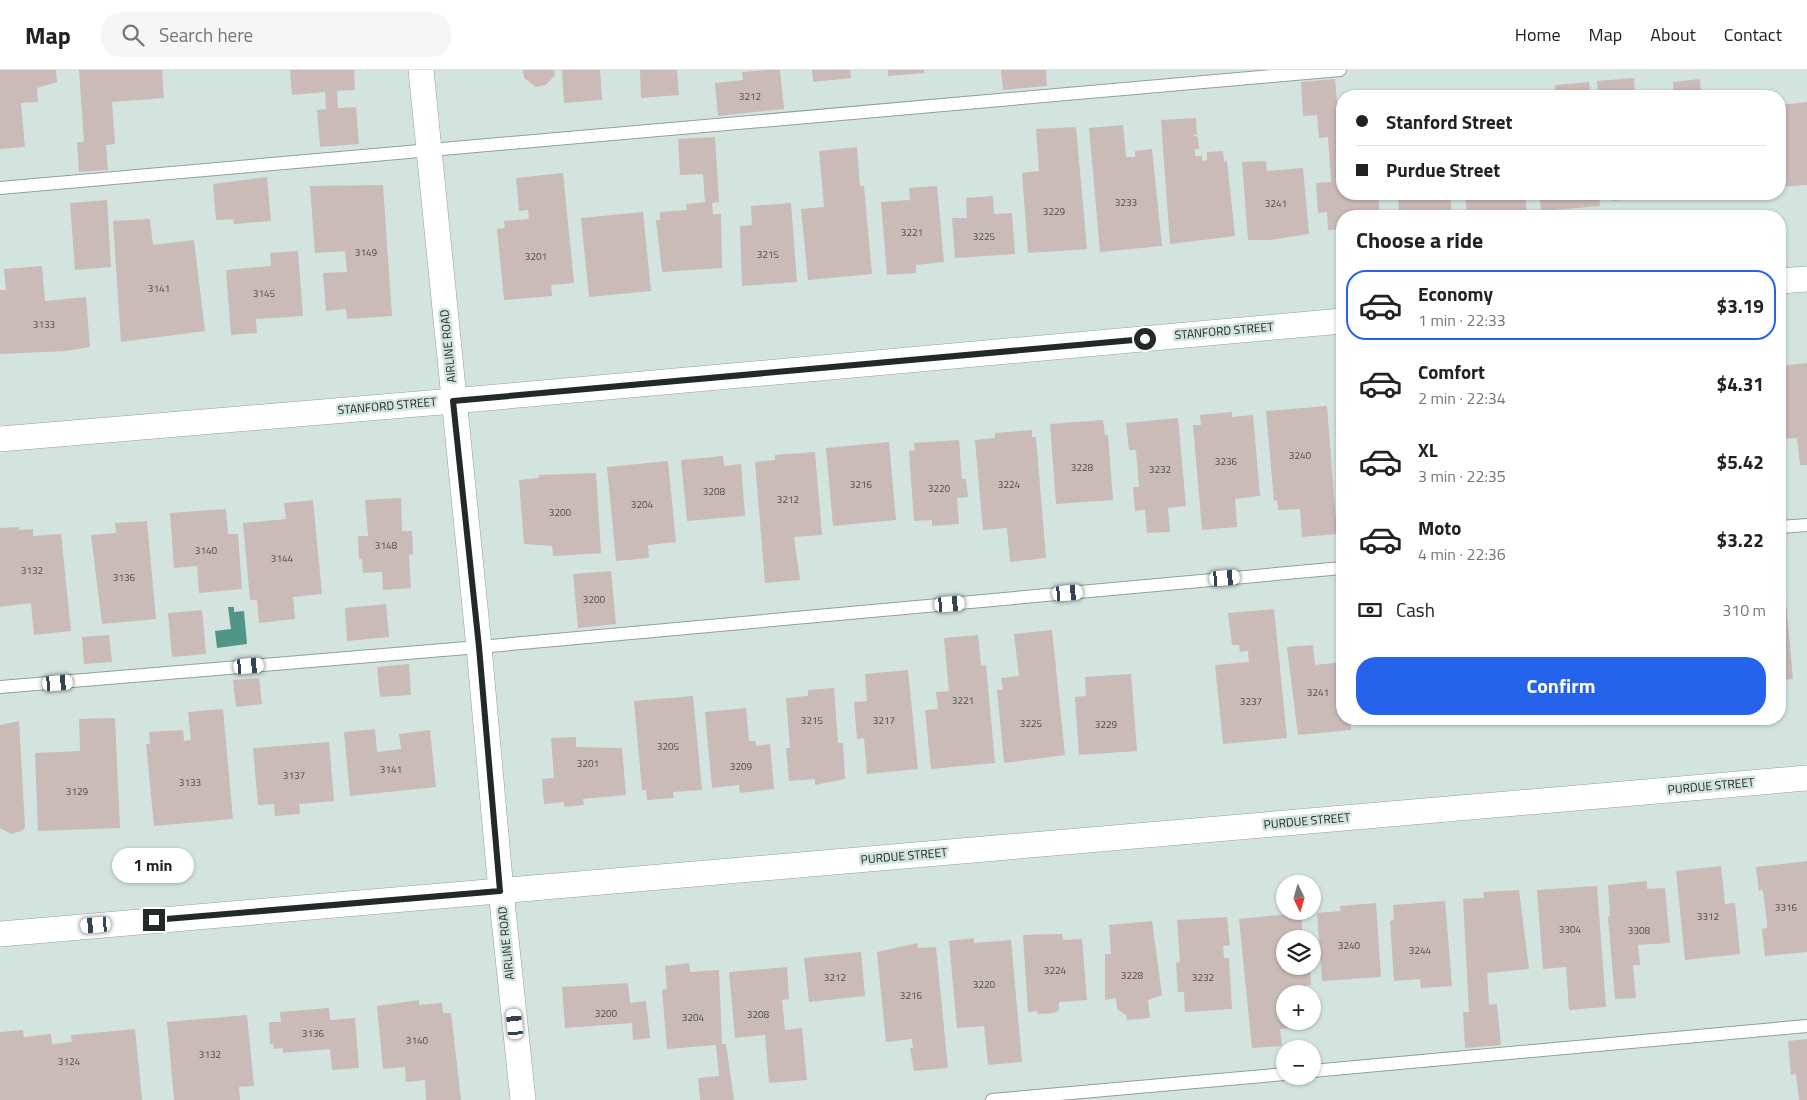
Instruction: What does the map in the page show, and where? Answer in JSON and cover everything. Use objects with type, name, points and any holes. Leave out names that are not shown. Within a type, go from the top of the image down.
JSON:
[{"type":"street","name":"AIRLINE ROAD","points":[[422,70],[428,151],[479,647],[500,891],[523,1100]]},
{"type":"street","points":[[1786,281],[1807,279]]},
{"type":"street","name":"STANFORD STREET","points":[[0,439],[453,401],[1336,322]]},
{"type":"street","name":"PURDUE STREET","points":[[0,934],[1807,778]]},
{"type":"lane","points":[[0,188],[1340,70]]},
{"type":"lane","points":[[1786,527],[1807,525]]},
{"type":"lane","points":[[0,687],[479,647],[1336,569]]},
{"type":"lane","points":[[1321,1070],[1807,1026]]},
{"type":"lane","points":[[992,1100],[1276,1075]]},
{"type":"shaded area","points":[[228,607],[234,607],[234,612],[244,611],[247,644],[217,648],[215,631],[231,629]]},
{"type":"building","points":[[0,70],[56,70],[57,82],[37,88],[38,102],[21,103],[25,147],[0,149]]},
{"type":"building","points":[[79,70],[162,70],[164,98],[112,102],[115,144],[106,145],[108,170],[79,172],[77,142],[84,142]]},
{"type":"building","points":[[290,70],[354,70],[355,90],[337,91],[338,108],[356,107],[359,144],[320,147],[317,110],[326,109],[325,92],[292,95]]},
{"type":"building","points":[[523,70],[554,70],[555,75],[546,85],[536,87],[524,78]]},
{"type":"building","points":[[562,70],[600,70],[602,100],[564,103]]},
{"type":"building","points":[[640,70],[677,70],[679,95],[641,98]]},
{"type":"building","points":[[780,70],[784,109],[718,116],[715,83],[743,80],[742,72]]},
{"type":"building","points":[[812,70],[850,70],[851,78],[813,82]]},
{"type":"building","points":[[888,70],[924,70],[925,73],[888,76]]},
{"type":"building","points":[[1001,70],[1046,70],[1047,86],[1003,90]]},
{"type":"building","points":[[1634,78],[1635,90],[1598,90],[1597,81]]},
{"type":"building","points":[[1335,79],[1336,200],[1379,200],[1379,210],[1336,210],[1336,229],[1328,230],[1327,212],[1318,213],[1316,183],[1331,182],[1328,137],[1319,138],[1317,115],[1303,116],[1301,82]]},
{"type":"building","points":[[1700,79],[1701,90],[1674,90],[1673,82]]},
{"type":"building","points":[[1589,82],[1590,90],[1555,90],[1555,85]]},
{"type":"building","points":[[1807,102],[1807,185],[1786,187],[1786,104]]},
{"type":"building","points":[[1196,118],[1197,135],[1192,135],[1198,137],[1199,149],[1195,149],[1195,156],[1202,156],[1202,161],[1207,160],[1207,152],[1223,151],[1224,162],[1227,161],[1235,236],[1170,244],[1161,120]]},
{"type":"building","points":[[1123,125],[1126,157],[1135,157],[1135,151],[1152,149],[1162,246],[1100,252],[1089,128]]},
{"type":"building","points":[[1076,127],[1087,249],[1028,253],[1022,173],[1039,171],[1036,129]]},
{"type":"building","points":[[715,137],[719,202],[712,203],[713,214],[721,214],[722,268],[662,272],[656,220],[660,220],[660,212],[687,210],[686,204],[705,202],[703,174],[680,175],[678,139]]},
{"type":"building","points":[[857,147],[860,186],[864,186],[872,274],[808,280],[801,209],[824,207],[819,151]]},
{"type":"building","points":[[1266,161],[1267,171],[1303,168],[1309,234],[1270,240],[1248,240],[1242,162]]},
{"type":"building","points":[[563,173],[574,283],[551,285],[552,296],[504,300],[497,229],[505,228],[504,221],[529,219],[528,210],[519,211],[516,178]]},
{"type":"building","points":[[267,177],[271,221],[234,224],[233,219],[216,220],[213,184]]},
{"type":"building","points":[[383,185],[392,316],[347,319],[346,309],[326,311],[323,273],[347,272],[345,251],[315,253],[310,186]]},
{"type":"building","points":[[937,186],[944,262],[916,265],[916,273],[887,275],[881,202],[910,200],[909,188]]},
{"type":"building","points":[[993,196],[994,214],[1012,213],[1015,254],[955,258],[952,218],[967,218],[966,198]]},
{"type":"building","points":[[107,200],[111,267],[75,270],[70,203]]},
{"type":"building","points":[[1398,200],[1451,200],[1451,210],[1399,210]]},
{"type":"building","points":[[1466,200],[1526,200],[1527,210],[1466,210]]},
{"type":"building","points":[[1540,200],[1600,200],[1600,206],[1541,210]]},
{"type":"building","points":[[791,203],[797,282],[742,286],[740,226],[752,225],[751,206]]},
{"type":"building","points":[[643,212],[651,291],[589,297],[581,218]]},
{"type":"building","points":[[150,219],[153,245],[194,240],[205,331],[121,342],[113,221]]},
{"type":"building","points":[[298,251],[303,316],[256,319],[257,333],[231,335],[226,270],[271,266],[270,253]]},
{"type":"building","points":[[42,266],[45,301],[86,297],[90,347],[66,351],[0,354],[0,290],[6,290],[4,269]]},
{"type":"building","points":[[1807,363],[1807,465],[1800,465],[1797,438],[1786,439],[1786,365]]},
{"type":"building","points":[[1327,406],[1336,534],[1302,537],[1300,509],[1278,510],[1277,500],[1274,501],[1266,411]]},
{"type":"building","points":[[1232,412],[1232,417],[1253,415],[1260,496],[1235,499],[1237,527],[1202,530],[1193,425],[1201,425],[1200,415]]},
{"type":"building","points":[[1178,418],[1186,506],[1168,508],[1170,532],[1147,533],[1145,510],[1135,511],[1133,487],[1139,487],[1136,450],[1129,450],[1126,423]]},
{"type":"building","points":[[1103,420],[1105,435],[1108,435],[1113,500],[1056,504],[1050,424]]},
{"type":"building","points":[[1032,430],[1032,437],[1036,437],[1046,558],[1010,562],[1007,528],[983,530],[975,440],[995,438],[995,433]]},
{"type":"building","points":[[959,440],[962,479],[966,479],[968,497],[957,498],[959,524],[932,526],[932,520],[914,521],[909,451],[915,450],[914,443]]},
{"type":"building","points":[[889,442],[896,520],[833,526],[826,448]]},
{"type":"building","points":[[815,452],[822,535],[794,537],[800,580],[765,583],[755,462],[775,460],[775,455]]},
{"type":"building","points":[[723,456],[724,466],[741,464],[745,516],[687,521],[681,460]]},
{"type":"building","points":[[668,461],[676,542],[648,545],[649,558],[616,561],[607,467]]},
{"type":"building","points":[[596,473],[601,553],[553,556],[552,546],[524,544],[519,480],[539,478],[539,475]]},
{"type":"building","points":[[401,498],[402,531],[412,531],[413,554],[409,555],[411,588],[383,590],[382,572],[363,573],[362,559],[359,559],[358,536],[368,536],[365,500]]},
{"type":"building","points":[[313,500],[322,594],[293,597],[295,619],[259,623],[257,600],[250,600],[243,523],[286,519],[284,503]]},
{"type":"building","points":[[226,509],[228,534],[238,534],[242,589],[199,593],[197,566],[174,568],[170,513]]},
{"type":"building","points":[[147,521],[156,619],[102,624],[91,535],[116,533],[115,523]]},
{"type":"building","points":[[19,527],[19,530],[33,529],[33,536],[61,534],[71,631],[34,635],[31,603],[0,607],[0,528]]},
{"type":"building","points":[[611,571],[616,624],[578,628],[573,574]]},
{"type":"building","points":[[1786,602],[1793,679],[1786,680]]},
{"type":"building","points":[[386,604],[389,637],[347,641],[345,608]]},
{"type":"building","points":[[1274,609],[1287,738],[1223,744],[1215,665],[1249,662],[1248,651],[1240,652],[1239,645],[1232,645],[1228,613]]},
{"type":"building","points":[[202,610],[206,654],[172,657],[168,613]]},
{"type":"building","points":[[1052,630],[1065,755],[1004,763],[997,690],[1003,690],[1001,678],[1019,676],[1014,634]]},
{"type":"building","points":[[109,635],[112,662],[84,664],[82,637]]},
{"type":"building","points":[[978,635],[981,666],[986,665],[995,763],[931,769],[925,710],[938,709],[936,692],[949,691],[944,638]]},
{"type":"building","points":[[1313,645],[1315,665],[1336,663],[1336,725],[1351,725],[1351,730],[1298,735],[1287,647]]},
{"type":"building","points":[[409,664],[411,695],[380,697],[377,667]]},
{"type":"building","points":[[908,670],[918,769],[867,774],[864,738],[857,739],[854,702],[867,701],[865,674]]},
{"type":"building","points":[[1131,674],[1137,751],[1079,755],[1075,697],[1086,696],[1085,677]]},
{"type":"building","points":[[259,678],[262,704],[236,707],[233,680]]},
{"type":"building","points":[[834,688],[838,743],[843,743],[845,779],[815,785],[815,779],[789,781],[786,748],[790,748],[786,698],[808,696],[808,690]]},
{"type":"building","points":[[693,696],[702,790],[673,792],[674,798],[647,800],[646,790],[642,790],[634,701]]},
{"type":"building","points":[[746,708],[749,741],[755,741],[756,746],[770,744],[774,789],[740,793],[739,785],[712,788],[705,712]]},
{"type":"building","points":[[223,709],[233,819],[154,826],[146,744],[150,744],[149,732],[183,730],[184,741],[191,740],[188,712]]},
{"type":"building","points":[[115,718],[120,828],[38,831],[35,753],[80,751],[79,719]]},
{"type":"building","points":[[19,721],[25,827],[22,831],[11,834],[0,828],[0,725]]},
{"type":"building","points":[[375,729],[377,752],[401,749],[399,734],[430,730],[436,787],[350,796],[344,732]]},
{"type":"building","points":[[576,737],[576,747],[622,748],[626,795],[583,799],[584,805],[564,807],[564,802],[544,804],[542,779],[554,778],[551,738]]},
{"type":"building","points":[[329,742],[334,801],[299,804],[300,814],[275,816],[274,804],[258,805],[253,748]]},
{"type":"building","points":[[1807,861],[1807,952],[1765,956],[1762,929],[1767,928],[1767,923],[1763,890],[1759,891],[1756,867]]},
{"type":"building","points":[[1721,866],[1725,904],[1735,903],[1740,954],[1685,960],[1676,871]]},
{"type":"building","points":[[1647,881],[1647,889],[1665,888],[1670,943],[1638,945],[1640,965],[1633,965],[1636,998],[1615,999],[1608,917],[1610,916],[1608,885]]},
{"type":"building","points":[[1597,886],[1606,1007],[1569,1010],[1566,967],[1543,969],[1537,890]]},
{"type":"building","points":[[1519,890],[1529,969],[1487,973],[1489,1005],[1497,1004],[1501,1045],[1465,1048],[1463,1012],[1469,1012],[1463,899],[1484,898],[1483,892]]},
{"type":"building","points":[[1445,901],[1452,986],[1421,988],[1420,979],[1394,981],[1390,921],[1394,920],[1393,905]]},
{"type":"building","points":[[1376,903],[1381,977],[1322,981],[1321,930],[1318,930],[1318,920],[1321,920],[1321,913],[1341,911],[1340,906]]},
{"type":"building","points":[[1276,915],[1276,920],[1302,920],[1302,930],[1276,930],[1276,975],[1310,975],[1311,985],[1276,985],[1276,1030],[1280,1030],[1281,1040],[1276,1040],[1276,1046],[1252,1048],[1239,919]]},
{"type":"building","points":[[1227,917],[1230,945],[1223,946],[1224,958],[1229,958],[1232,1009],[1185,1012],[1184,992],[1178,992],[1176,963],[1180,962],[1177,920]]},
{"type":"building","points":[[1152,921],[1162,995],[1148,1000],[1150,1018],[1127,1020],[1126,1015],[1117,1009],[1116,998],[1105,1000],[1105,954],[1111,954],[1109,925]]},
{"type":"building","points":[[1062,934],[1063,940],[1082,939],[1087,1000],[1059,1002],[1059,1010],[1054,1013],[1038,1014],[1037,1011],[1028,1012],[1023,935]]},
{"type":"building","points":[[974,938],[974,943],[1011,940],[1022,1062],[988,1065],[984,1026],[957,1028],[949,941]]},
{"type":"building","points":[[917,943],[918,948],[936,947],[948,1068],[914,1071],[910,1048],[913,1048],[912,1039],[886,1042],[877,952]]},
{"type":"building","points":[[861,952],[865,996],[809,1002],[804,958]]},
{"type":"building","points":[[689,963],[690,972],[719,970],[722,1044],[726,1044],[734,1100],[700,1100],[698,1078],[719,1076],[716,1045],[667,1049],[662,990],[667,989],[665,966]]},
{"type":"building","points":[[787,967],[789,999],[782,1000],[785,1030],[802,1028],[807,1080],[769,1083],[765,1035],[735,1038],[729,972]]},
{"type":"building","points":[[628,983],[630,1003],[646,1001],[650,1038],[633,1040],[632,1023],[565,1028],[562,987]]},
{"type":"building","points":[[419,1000],[419,1005],[442,1003],[443,1013],[451,1013],[461,1100],[426,1100],[425,1080],[406,1082],[405,1067],[383,1069],[377,1006]]},
{"type":"building","points":[[329,1008],[330,1020],[355,1018],[359,1068],[332,1070],[330,1049],[283,1053],[283,1048],[274,1049],[273,1044],[270,1044],[269,1022],[281,1022],[280,1012]]},
{"type":"building","points":[[247,1015],[254,1086],[239,1087],[240,1100],[174,1100],[167,1022]]},
{"type":"building","points":[[135,1029],[142,1100],[0,1100],[0,1032],[23,1030],[24,1037],[51,1034],[52,1044],[72,1042],[71,1035]]},
{"type":"building","points":[[1807,1039],[1807,1100],[1799,1100],[1796,1074],[1791,1075],[1788,1041]]},
{"type":"route","points":[[154,920],[500,891],[479,647],[453,401],[1145,339]]}]
